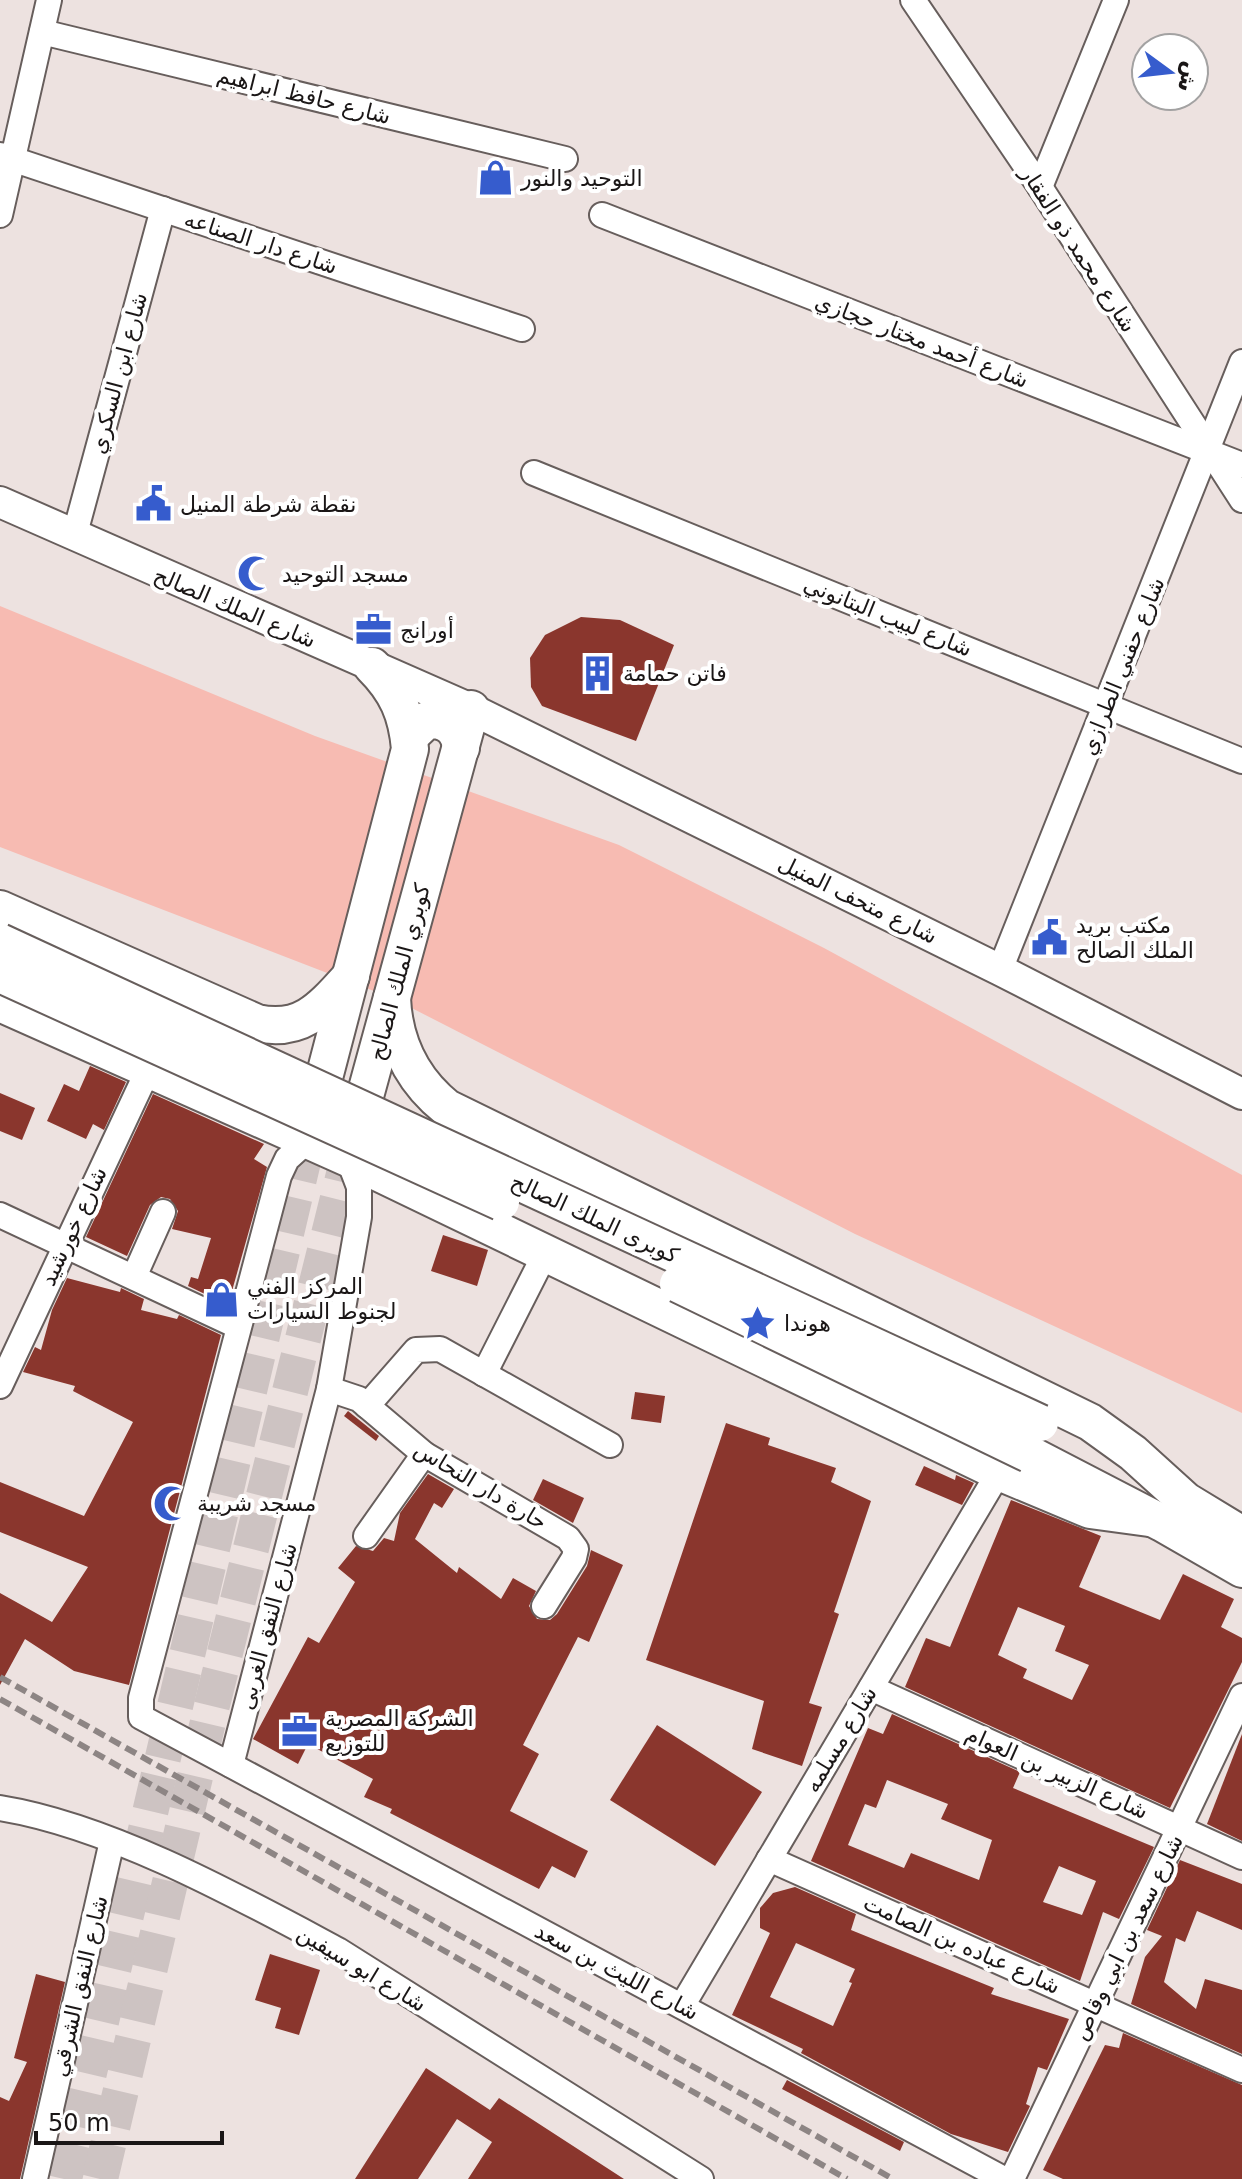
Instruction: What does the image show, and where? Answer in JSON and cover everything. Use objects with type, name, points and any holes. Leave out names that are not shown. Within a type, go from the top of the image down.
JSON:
[{"type":"highway","points":[[372,666],[389,683],[401,703],[408,755]]},
{"type":"highway","name":"كوبري الملك الصالح","points":[[348,1158],[471,709]]},
{"type":"highway","points":[[408,755],[427,720],[444,721],[456,732],[461,748]]},
{"type":"highway","name":"كوبري الملك الصالح","points":[[308,1140],[408,755]]},
{"type":"highway","points":[[0,909],[257,1023],[277,1027],[295,1025],[322,1005],[352,975]]},
{"type":"highway","name":"كوبرى الملك الصالح","points":[[0,942],[1040,1423],[1186,1501]]},
{"type":"highway","name":"كوبرى الملك الصالح","points":[[0,974],[646,1268],[1029,1454],[1242,1569]]},
{"type":"highway","points":[[152,1070],[167,1063],[187,1040],[192,1009],[188,993]]},
{"type":"highway","points":[[392,998],[398,1039],[409,1064],[426,1088],[447,1108],[1090,1422],[1133,1453],[1186,1501],[1242,1535]]},
{"type":"highway","points":[[0,1003],[348,1158],[999,1472],[1090,1510],[1149,1518]]},
{"type":"highway","points":[[502,1231],[535,1150]]},
{"type":"main road","name":"شارع الملك الصالح","points":[[0,502],[471,709]]},
{"type":"main road","name":"شارع متحف المنيل","points":[[471,709],[1000,970],[1242,1094]]},
{"type":"street","points":[[0,215],[7,158],[49,0]]},
{"type":"street","name":"شارع محمد ذو الفقار","points":[[913,0],[1040,187],[1242,500]]},
{"type":"street","points":[[1040,187],[1116,0]]},
{"type":"street","name":"شارع حافظ ابراهيم","points":[[42,32],[565,159]]},
{"type":"street","name":"شارع دار الصناعه","points":[[7,158],[522,329]]},
{"type":"street","name":"شارع ابن السكري","points":[[74,537],[163,209]]},
{"type":"street","name":"شارع أحمد مختار حجازي","points":[[602,215],[1242,465]]},
{"type":"street","name":"شارع حفني الطرازي","points":[[1000,970],[1210,451],[1242,362]]},
{"type":"street","name":"شارع لبيب البتانوني","points":[[534,473],[1242,761]]},
{"type":"street","name":"شارع خورشيد","points":[[0,1386],[64,1245],[141,1085],[152,1070]]},
{"type":"street","points":[[0,1215],[237,1326],[279,1176],[287,1159],[308,1140]]},
{"type":"street","name":"شارع النفق الغربى","points":[[231,1765],[329,1389],[359,1217],[359,1187],[348,1158]]},
{"type":"street","points":[[134,1277],[163,1212]]},
{"type":"street","points":[[484,1374],[546,1252]]},
{"type":"street","name":"شارع الليث بن سعد","points":[[237,1326],[141,1698],[141,1717],[1004,2179]]},
{"type":"street","points":[[367,1406],[416,1350],[424,1347],[440,1349],[610,1445]]},
{"type":"street","name":"حارة دار النحاس","points":[[329,1389],[351,1395],[424,1454],[573,1544],[574,1558],[544,1606]]},
{"type":"street","points":[[366,1536],[424,1454]]},
{"type":"street","name":"شارع مسلمه","points":[[682,2006],[999,1472]]},
{"type":"street","name":"شارع الزبير بن العوام","points":[[871,1688],[1242,1857]]},
{"type":"street","name":"شارع سعد بن ابي وقاص","points":[[1012,2179],[1242,1696]]},
{"type":"street","name":"شارع ابو سيفين","points":[[0,1808],[58,1821],[112,1841],[241,1900],[338,1950],[701,2179]]},
{"type":"street","name":"شارع النفق الشرقي","points":[[35,2179],[112,1841]]},
{"type":"street","name":"شارع عباده بن الصامت","points":[[769,1859],[1242,2070]]},
{"type":"shaded area","points":[[0,606],[315,736],[619,845],[824,948],[1242,1175],[1242,1413],[855,1234],[392,998],[0,847]]},
{"type":"building","name":"فاتن حمامة","points":[[581,617],[620,620],[674,645],[636,741],[542,706],[531,687],[530,658],[545,635]]},
{"type":"building","points":[[90,1066],[126,1082],[104,1130],[93,1124],[86,1139],[47,1121],[64,1084],[79,1091]]},
{"type":"building","points":[[0,1093],[35,1108],[22,1140],[0,1131]]},
{"type":"building","points":[[153,1094],[264,1144],[254,1159],[267,1167],[228,1305],[188,1286],[191,1277],[198,1279],[211,1238],[172,1229],[178,1211],[170,1199],[161,1197],[150,1205],[127,1256],[86,1237]]},
{"type":"building","points":[[443,1235],[488,1250],[477,1286],[431,1271]]},
{"type":"building","points":[[67,1278],[120,1292],[121,1288],[144,1299],[141,1310],[177,1319],[179,1315],[221,1335],[129,1685],[74,1671],[25,1639],[0,1685],[0,1593],[52,1622],[88,1567],[0,1532],[0,1482],[84,1516],[133,1422],[73,1391],[75,1386],[23,1372],[35,1347],[41,1350],[52,1310]]},
{"type":"building","points":[[635,1392],[665,1396],[661,1423],[631,1419]]},
{"type":"building","points":[[348,1411],[379,1436],[376,1441],[344,1416]]},
{"type":"building","points":[[726,1423],[770,1438],[768,1445],[836,1468],[831,1482],[871,1501],[834,1612],[839,1614],[809,1703],[822,1707],[802,1766],[752,1749],[764,1701],[646,1660]]},
{"type":"building","points":[[924,1466],[955,1480],[956,1475],[974,1483],[962,1505],[915,1485]]},
{"type":"building","points":[[428,1474],[454,1489],[442,1508],[434,1503],[415,1539],[457,1573],[459,1567],[501,1599],[513,1578],[536,1591],[529,1606],[537,1619],[550,1620],[557,1614],[587,1566],[591,1550],[623,1565],[589,1642],[578,1637],[523,1745],[539,1754],[510,1811],[588,1851],[575,1878],[552,1866],[539,1889],[390,1813],[392,1809],[364,1797],[373,1779],[308,1744],[298,1764],[253,1739],[308,1637],[319,1643],[355,1582],[338,1568],[356,1546],[373,1551],[384,1538],[394,1541],[400,1513]]},
{"type":"building","points":[[543,1479],[584,1498],[573,1523],[533,1500]]},
{"type":"building","points":[[1011,1500],[1101,1536],[1079,1587],[1160,1620],[1183,1574],[1234,1599],[1221,1627],[1242,1638],[1242,1662],[1170,1808],[905,1687],[926,1638],[950,1647]],"holes":[[[1018,1607],[1065,1626],[1055,1651],[1089,1665],[1072,1700],[1023,1678],[1027,1669],[998,1655]]]},
{"type":"building","points":[[892,1714],[1020,1772],[1013,1788],[1154,1847],[1119,1919],[1103,1912],[1080,1981],[811,1861],[868,1728],[883,1734]],"holes":[[[887,1780],[948,1804],[941,1819],[992,1840],[979,1880],[911,1853],[904,1868],[848,1845],[865,1804],[876,1808]],[[1059,1866],[1096,1881],[1082,1915],[1043,1902]]]},
{"type":"building","points":[[657,1725],[762,1792],[715,1866],[610,1800]]},
{"type":"building","points":[[1242,1734],[1242,1841],[1207,1824]]},
{"type":"building","points":[[1180,1860],[1242,1884],[1242,1930],[1197,1911],[1185,1942],[1176,1938],[1164,1982],[1196,2009],[1205,1979],[1242,1990],[1242,2054],[1131,2004],[1145,1957],[1162,1936],[1147,1930]]},
{"type":"building","points":[[795,1887],[856,1914],[851,1930],[994,1988],[991,1994],[1069,2019],[1047,2070],[1038,2067],[1026,2104],[1030,2106],[1008,2152],[951,2134],[801,2053],[803,2049],[732,2015],[770,1933],[760,1928],[760,1908],[773,1893]],"holes":[[[796,1943],[855,1969],[833,2026],[770,1997]]]},
{"type":"building","points":[[270,1954],[320,1970],[299,2035],[275,2028],[281,2008],[255,2000]]},
{"type":"building","points":[[36,1974],[65,1982],[20,2179],[0,2179],[0,2097],[9,2101],[27,2062],[14,2058]]},
{"type":"building","points":[[1123,2033],[1242,2085],[1242,2179],[1063,2179],[1043,2170],[1105,2045],[1119,2048]]},
{"type":"building","points":[[426,2068],[490,2110],[499,2098],[624,2179],[468,2179],[492,2142],[457,2119],[418,2179],[355,2179]]},
{"type":"building","points":[[787,2080],[904,2142],[900,2151],[782,2089]]},
{"type":"tunnel","points":[[64,2179],[308,1140]]},
{"type":"tunnel","points":[[100,2179],[211,1709],[348,1158]]},
{"type":"railway","points":[[0,1677],[893,2179]]},
{"type":"railway","points":[[0,1699],[847,2179]]},
{"type":"place","name":"التوحيد والنور","points":[[495,178]]},
{"type":"place","name":"نقطة شرطة المنيل","points":[[154,504]]},
{"type":"place","name":"مسجد التوحيد","points":[[256,574]]},
{"type":"place","name":"أورانج","points":[[374,630]]},
{"type":"place","name":"فاتن حمامة","points":[[597,673]]},
{"type":"place","name":"مكتب بريد الملك الصالح","points":[[1050,938]]},
{"type":"place","name":"المركز الفني لجنوط السيارات","points":[[221,1299]]},
{"type":"place","name":"هوندا","points":[[758,1323]]},
{"type":"place","name":"مسجد شريبة","points":[[171,1503]]},
{"type":"place","name":"الشركة المصرية للتوزيع","points":[[299,1731]]}]
